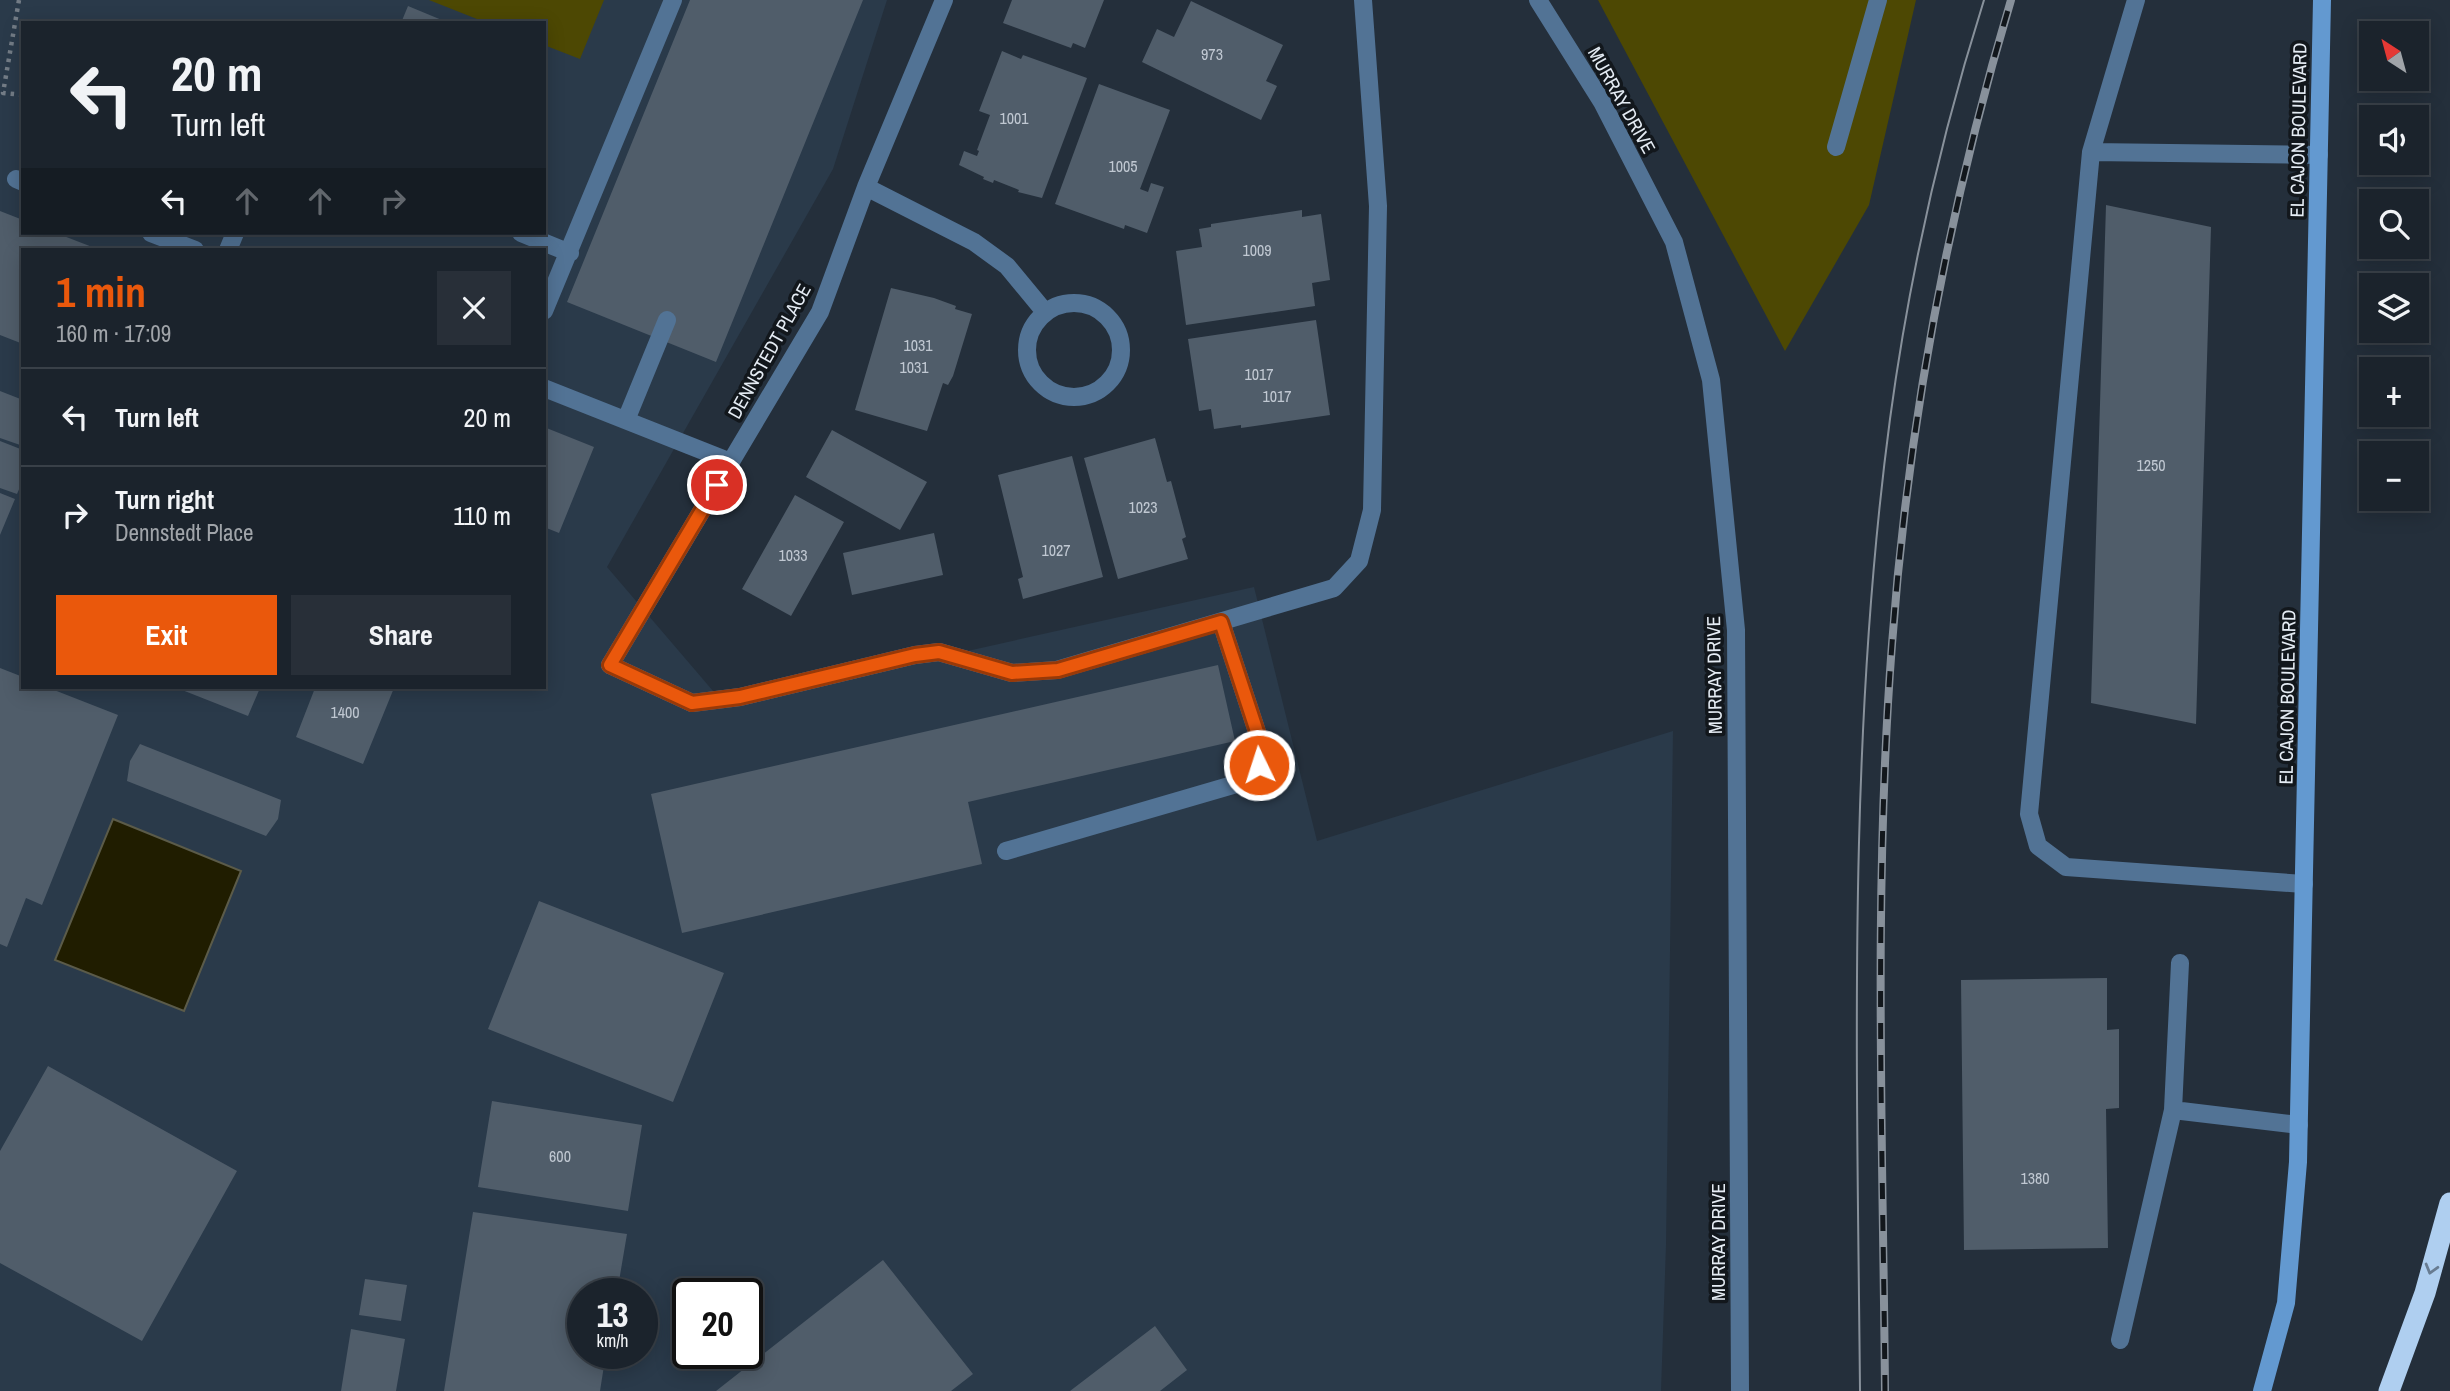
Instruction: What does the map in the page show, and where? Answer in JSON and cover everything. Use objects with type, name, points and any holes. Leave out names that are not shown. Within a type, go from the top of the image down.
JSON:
[{"type":"highway","points":[[2389,1391],[2425,1293],[2450,1203]]},
{"type":"main road","name":"EL CAJON BOULEVARD","points":[[2262,1391],[2286,1303],[2299,1125],[2322,0]]},
{"type":"street","points":[[546,307],[673,0]]},
{"type":"street","name":"DENNSTEDT PLACE","points":[[944,0],[866,187],[820,312],[610,665],[692,703],[740,697],[915,655],[939,652],[1012,673],[1058,670],[1221,622]]},
{"type":"street","points":[[1006,851],[1243,782],[1259,765],[1262,747],[1221,622],[1334,588],[1359,561],[1372,510],[1378,206],[1363,0]]},
{"type":"street","name":"MURRAY DRIVE","points":[[1538,0],[1602,102],[1674,242],[1711,380],[1735,630],[1740,1391]]},
{"type":"street","points":[[1836,147],[1878,0]]},
{"type":"street","points":[[2136,0],[2091,152],[2029,814],[2038,846],[2066,867],[2304,884]]},
{"type":"street","points":[[2091,152],[2319,155]]},
{"type":"street","points":[[866,187],[974,242],[1007,266],[1045,312]]},
{"type":"street","points":[[155,235],[190,248]]},
{"type":"street","points":[[526,235],[570,254]]},
{"type":"street","points":[[1076,302],[1092,306],[1106,314],[1116,328],[1121,344],[1121,360],[1114,375],[1103,387],[1089,395],[1064,396],[1042,385],[1031,372],[1027,340],[1034,324],[1045,312],[1060,304],[1076,302]]},
{"type":"street","points":[[626,420],[667,320]]},
{"type":"street","points":[[546,389],[731,462]]},
{"type":"street","points":[[2120,1340],[2173,1110],[2180,963]]},
{"type":"street","points":[[2173,1110],[2299,1125]]},
{"type":"path","points":[[19,0],[3,93],[21,95]]},
{"type":"shaded area","points":[[0,0],[887,0],[833,169],[607,567],[725,705],[1254,587],[1317,841],[1673,731],[1666,1245],[1661,1391],[0,1391]]},
{"type":"shaded area","points":[[429,0],[604,0],[580,59],[546,46],[546,21],[482,21]]},
{"type":"shaded area","points":[[1598,0],[1916,0],[1869,205],[1785,351]]},
{"type":"shaded area","points":[[113,819],[241,871],[184,1011],[55,960]]},
{"type":"building","points":[[690,0],[863,0],[716,362],[567,302]]},
{"type":"building","points":[[1012,0],[1104,0],[1085,48],[1073,43],[1071,48],[1003,23]]},
{"type":"building","points":[[1191,1],[1283,45],[1266,81],[1277,86],[1261,120],[1142,62],[1157,29],[1174,37]]},
{"type":"building","points":[[408,6],[444,21],[402,21]]},
{"type":"building","points":[[1002,51],[1021,59],[1023,55],[1087,78],[1042,198],[1018,192],[1019,190],[994,180],[993,183],[959,165],[964,151],[977,156],[979,151],[977,150],[990,115],[979,111]]},
{"type":"building","points":[[1099,84],[1170,110],[1140,189],[1148,192],[1151,183],[1164,187],[1147,233],[1125,225],[1124,229],[1055,204]]},
{"type":"building","points":[[2106,205],[2211,227],[2196,724],[2091,703]]},
{"type":"building","points":[[1302,210],[1302,217],[1321,214],[1330,280],[1312,283],[1315,306],[1186,325],[1176,251],[1202,247],[1199,229],[1211,227],[1211,224]]},
{"type":"building","points":[[0,211],[21,219],[21,235],[61,235],[95,248],[21,248],[21,343],[0,335]]},
{"type":"building","points":[[891,288],[934,298],[972,314],[953,376],[948,385],[943,383],[927,431],[855,410]]},
{"type":"building","points":[[1316,320],[1330,415],[1241,428],[1241,425],[1214,429],[1211,409],[1199,411],[1188,339]]},
{"type":"building","points":[[0,391],[21,399],[21,445],[0,438]]},
{"type":"building","points":[[546,428],[594,447],[559,533],[546,528]]},
{"type":"building","points":[[832,430],[927,482],[900,530],[806,477]]},
{"type":"building","points":[[1155,438],[1167,482],[1171,481],[1186,537],[1182,539],[1188,559],[1118,579],[1084,458]]},
{"type":"building","points":[[0,441],[21,449],[21,485],[17,494],[0,488]]},
{"type":"building","points":[[1072,456],[1103,577],[1023,599],[1018,579],[1023,577],[998,475]]},
{"type":"building","points":[[0,493],[15,499],[0,535]]},
{"type":"building","points":[[795,495],[844,522],[791,616],[742,589]]},
{"type":"building","points":[[934,533],[943,575],[852,595],[843,553]]},
{"type":"building","points":[[1218,665],[1235,741],[968,802],[982,864],[682,933],[651,794]]},
{"type":"building","points":[[0,668],[21,676],[21,689],[52,689],[118,715],[42,905],[26,898],[7,947],[0,944]]},
{"type":"building","points":[[180,689],[260,689],[248,716]]},
{"type":"building","points":[[315,689],[394,689],[363,764],[296,737]]},
{"type":"building","points":[[140,744],[281,800],[278,819],[266,836],[127,781],[130,761]]},
{"type":"building","points":[[539,901],[724,973],[673,1102],[488,1029]]},
{"type":"building","points":[[2107,978],[2107,1030],[2119,1029],[2119,1108],[2106,1109],[2108,1248],[1964,1250],[1961,980]]},
{"type":"building","points":[[48,1066],[237,1171],[142,1341],[0,1263],[0,1151]]},
{"type":"building","points":[[492,1101],[642,1125],[628,1211],[478,1187]]},
{"type":"building","points":[[473,1212],[627,1234],[620,1278],[567,1278],[567,1369],[603,1369],[600,1391],[444,1391]]},
{"type":"building","points":[[883,1260],[973,1374],[951,1391],[716,1391],[744,1369],[763,1369],[763,1354]]},
{"type":"building","points":[[365,1279],[407,1285],[401,1321],[359,1315]]},
{"type":"building","points":[[1155,1326],[1187,1370],[1160,1391],[1070,1391]]},
{"type":"building","points":[[351,1329],[405,1339],[396,1391],[341,1391]]},
{"type":"tram line","points":[[1860,1391],[1858,904],[1867,661],[1876,540],[1890,419],[1917,260],[1940,155],[1984,0]]},
{"type":"railway","points":[[1885,1391],[1881,924],[1886,737],[1899,562],[1920,399],[1950,238],[1988,79],[2011,0]]},
{"type":"route","points":[[717,485],[610,665],[692,703],[740,697],[915,655],[939,652],[1012,673],[1058,670],[1221,622],[1262,747],[1259,765]]}]
